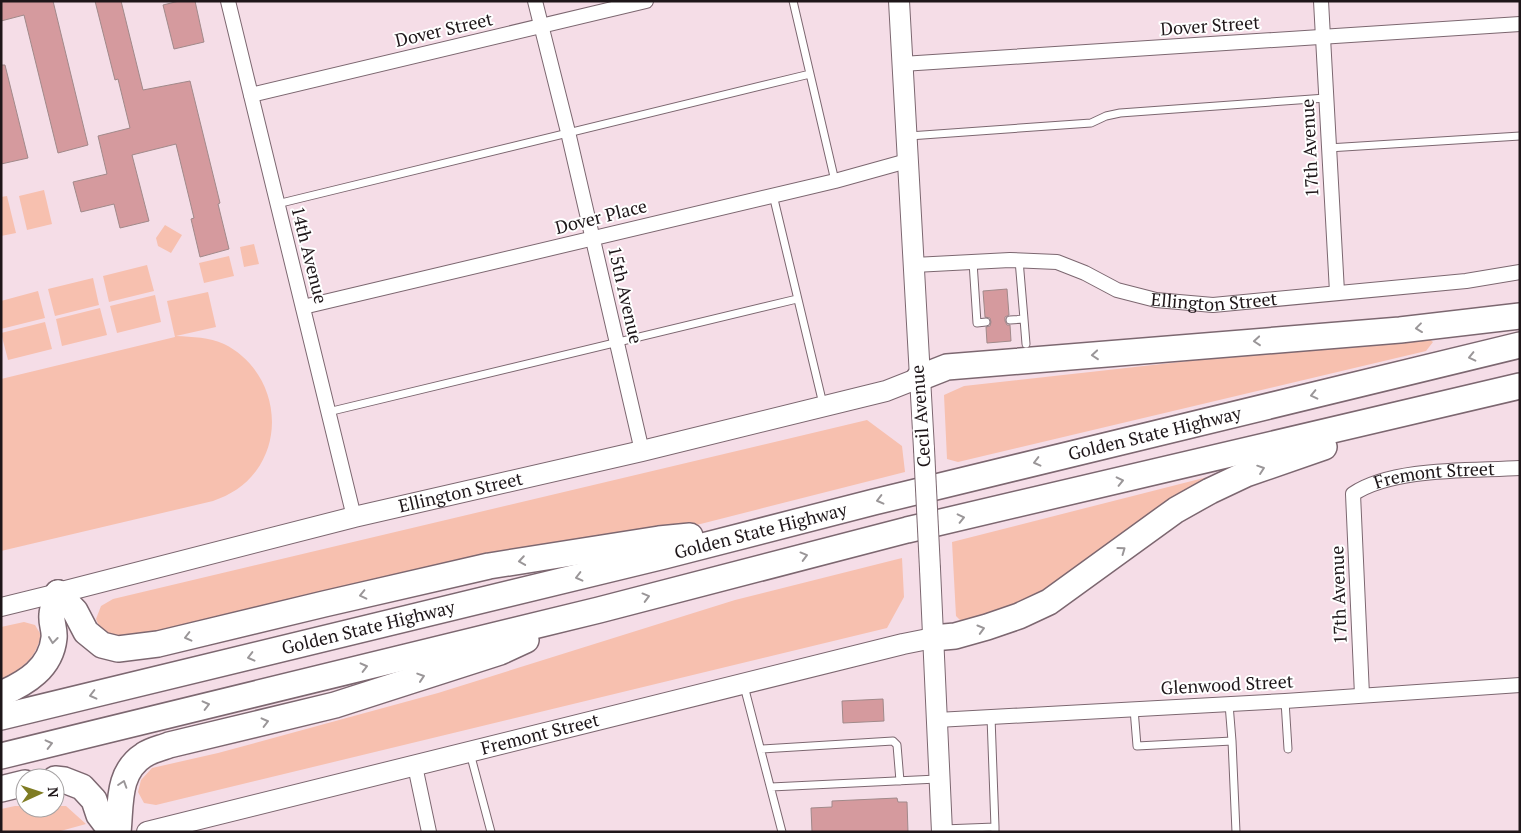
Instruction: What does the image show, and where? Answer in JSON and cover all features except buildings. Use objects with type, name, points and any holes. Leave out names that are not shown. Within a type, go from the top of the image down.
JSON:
[{"type":"highway","points":[[919,378],[947,367],[1400,330],[1520,316]]},
{"type":"highway","name":"Golden State Highway","points":[[1,717],[1520,345]]},
{"type":"highway","name":"Golden State Highway","points":[[1,756],[599,610],[907,530],[1520,386]]},
{"type":"highway","points":[[933,638],[955,636],[988,627],[1019,616],[1049,602],[1176,510],[1246,474],[1466,399]]},
{"type":"highway","points":[[58,593],[75,611],[86,632],[102,645],[118,649],[158,644],[489,566],[659,539],[779,527]]},
{"type":"highway","points":[[1,694],[22,684],[42,668],[51,653],[55,637],[52,615],[58,593]]},
{"type":"highway","points":[[118,832],[121,791],[128,770],[144,754],[170,745],[334,705],[500,652],[599,610]]},
{"type":"highway","points":[[65,780],[82,787],[94,800],[99,815],[112,832]]},
{"type":"highway","points":[[1,789],[15,786]]},
{"type":"main road","name":"Cecil Avenue","points":[[899,1],[924,449],[942,830]]},
{"type":"main road","name":"Ellington Street","points":[[58,593],[354,517],[824,407],[886,391],[919,378]]},
{"type":"main road","name":"Fremont Street","points":[[147,832],[933,638]]},
{"type":"street","name":"14th Avenue","points":[[228,1],[354,517]]},
{"type":"street","name":"15th Avenue","points":[[535,1],[568,132],[642,451]]},
{"type":"street","name":"Dover Street","points":[[251,95],[646,1]]},
{"type":"street","name":"17th Avenue","points":[[1320,1],[1337,292]]},
{"type":"street","name":"Dover Street","points":[[902,64],[1520,24]]},
{"type":"street","name":"Dover Place","points":[[303,307],[835,181],[907,161]]},
{"type":"street","name":"Ellington Street","points":[[914,265],[1019,260],[1057,262],[1085,273],[1117,290],[1165,301],[1214,305],[1466,281],[1520,272]]},
{"type":"street","name":"Fremont Street","points":[[1354,494],[1366,486],[1414,474],[1520,468]]},
{"type":"street","name":"17th Avenue","points":[[1354,494],[1362,695]]},
{"type":"street","name":"Ellington Street","points":[[1,607],[58,593]]},
{"type":"street","name":"Glenwood Street","points":[[937,720],[1285,701],[1520,685]]},
{"type":"street","points":[[415,766],[429,832]]},
{"type":"lane","points":[[793,1],[835,181]]},
{"type":"lane","points":[[277,204],[810,74]]},
{"type":"lane","points":[[906,136],[1091,124],[1106,116],[1120,113],[1326,98]]},
{"type":"lane","points":[[1328,148],[1520,136]]},
{"type":"lane","points":[[773,195],[824,407]]},
{"type":"lane","points":[[1019,260],[1026,344]]},
{"type":"lane","points":[[973,262],[978,323],[986,322]]},
{"type":"lane","points":[[328,412],[797,299]]},
{"type":"lane","points":[[1010,320],[1024,319]]},
{"type":"lane","points":[[744,684],[782,832]]},
{"type":"lane","points":[[1285,701],[1288,749]]},
{"type":"lane","points":[[1229,704],[1236,832]]},
{"type":"lane","points":[[1134,709],[1137,746],[1232,741]]},
{"type":"lane","points":[[942,830],[995,829],[991,717]]},
{"type":"lane","points":[[761,749],[893,741],[898,745],[900,781]]},
{"type":"lane","points":[[470,752],[491,832]]},
{"type":"lane","points":[[771,788],[940,779]]},
{"type":"shaded area","points":[[44,190],[52,224],[27,230],[19,196]]},
{"type":"shaded area","points":[[7,196],[16,233],[1,236],[1,197]]},
{"type":"shaded area","points":[[165,225],[182,235],[171,253],[158,246],[156,238]]},
{"type":"shaded area","points":[[254,244],[259,264],[244,267],[240,247]]},
{"type":"shaded area","points":[[229,256],[234,276],[204,283],[199,263]]},
{"type":"shaded area","points":[[147,265],[154,291],[109,302],[103,276]]},
{"type":"shaded area","points":[[93,278],[99,305],[55,316],[48,289]]},
{"type":"shaded area","points":[[38,291],[45,318],[1,329],[1,301]]},
{"type":"shaded area","points":[[208,292],[216,327],[176,336],[207,339],[224,344],[240,354],[263,383],[269,400],[272,418],[271,437],[256,471],[237,489],[213,501],[1,551],[1,379],[175,337],[167,301]]},
{"type":"shaded area","points":[[155,295],[161,322],[117,333],[110,306]]},
{"type":"shaded area","points":[[100,308],[107,335],[62,346],[56,319]]},
{"type":"shaded area","points":[[45,322],[52,349],[8,360],[1,333]]},
{"type":"shaded area","points":[[1424,335],[1433,342],[1426,351],[958,462],[947,459],[944,395],[964,386]]},
{"type":"shaded area","points":[[867,420],[902,446],[905,472],[669,532],[141,635],[114,637],[101,632],[96,619],[101,606],[113,599]]},
{"type":"shaded area","points":[[1235,470],[1046,596],[962,622],[956,616],[952,542]]},
{"type":"shaded area","points":[[902,558],[904,597],[887,628],[156,805],[144,803],[138,792],[141,780],[152,768],[218,753],[438,693],[735,600]]},
{"type":"shaded area","points":[[24,622],[35,625],[41,635],[39,643],[28,661],[1,680],[1,627]]},
{"type":"shaded area","points":[[15,806],[15,818],[65,818],[66,806],[86,824],[57,832],[1,832],[1,809]]}]
